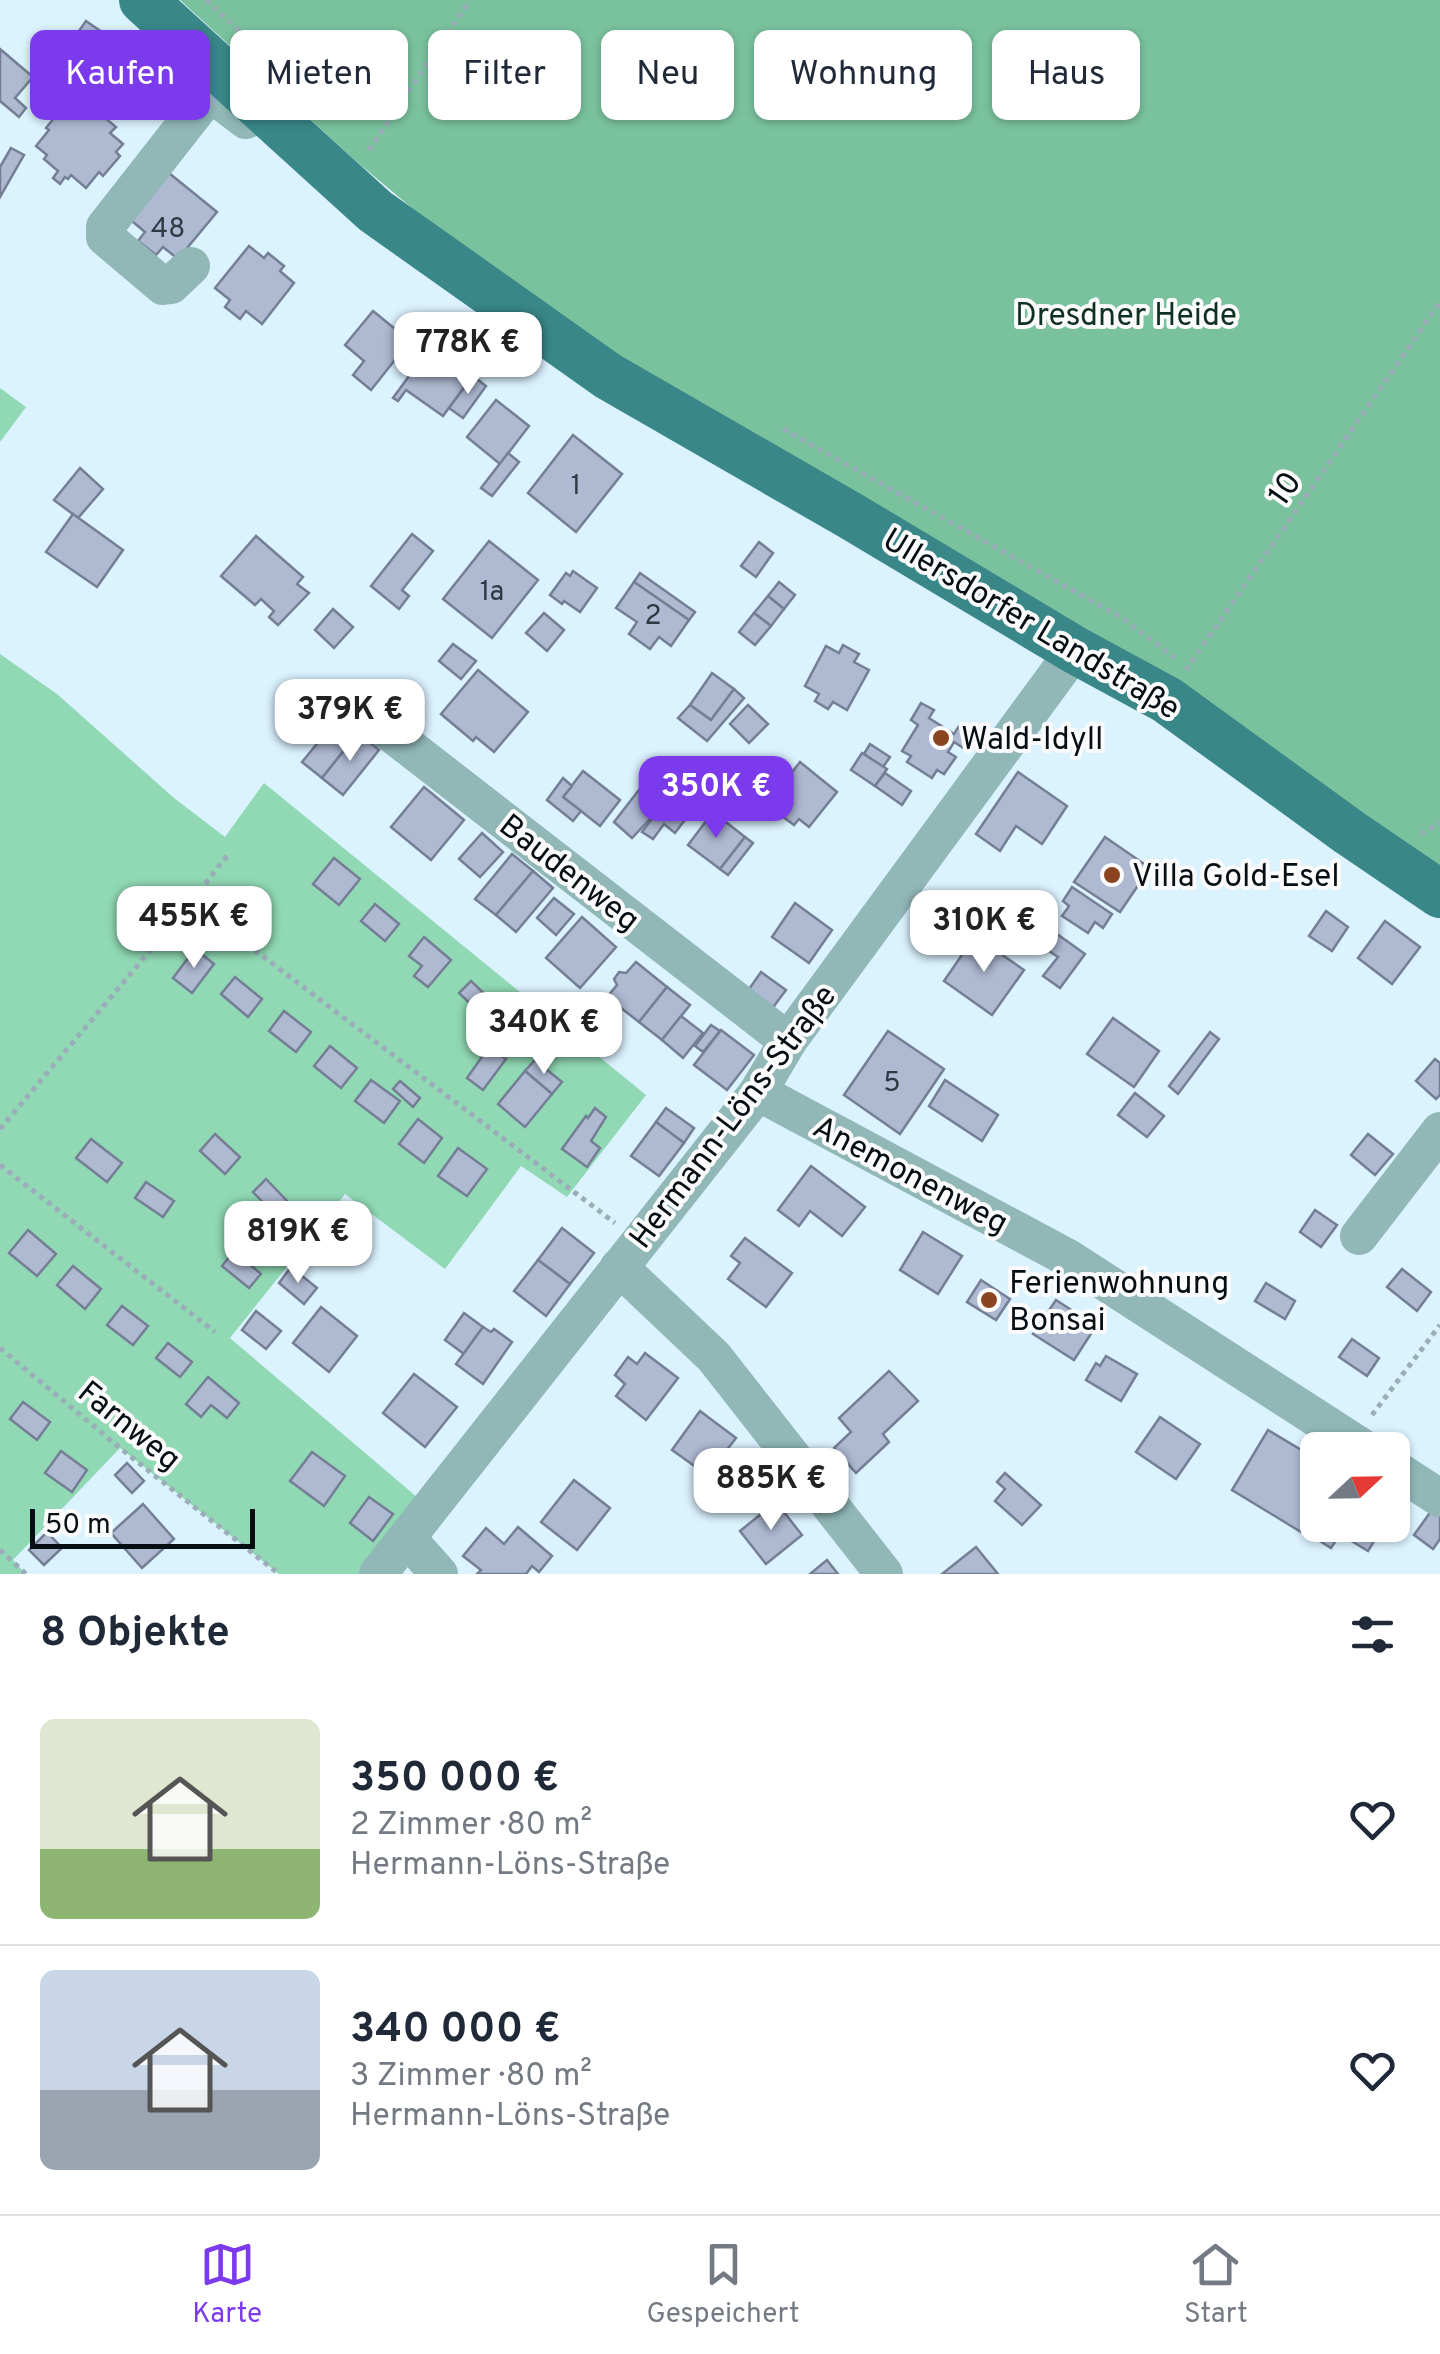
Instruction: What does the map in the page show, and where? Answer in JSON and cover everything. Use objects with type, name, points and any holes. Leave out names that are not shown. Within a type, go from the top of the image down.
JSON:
[{"type":"main road","name":"Ullersdorfer Landstraße","points":[[142,0],[230,80]]},
{"type":"main road","name":"Ullersdorfer Landstraße","points":[[274,120],[375,211],[608,376],[1076,650],[1177,684],[1348,832],[1440,894]]},
{"type":"street","points":[[191,266],[171,284],[163,286],[104,237],[105,227],[206,98],[217,98],[230,108]]},
{"type":"street","name":"Hermann-Löns-Straße","points":[[378,1574],[758,1092],[788,1041],[1076,650]]},
{"type":"street","name":"Baudenweg","points":[[352,703],[788,1041]]},
{"type":"street","name":"Anemonenweg","points":[[758,1092],[1068,1258],[1339,1432]]},
{"type":"street","points":[[1360,1236],[1440,1130]]},
{"type":"street","points":[[630,1255],[884,1574]]},
{"type":"street","points":[[1410,1479],[1440,1498]]},
{"type":"street","points":[[407,1538],[439,1574]]},
{"type":"path","points":[[206,0],[238,30]]},
{"type":"path","points":[[369,150],[470,0]]},
{"type":"path","name":"10","points":[[1177,684],[1440,302]]},
{"type":"path","points":[[772,422],[1119,616],[1177,684]]},
{"type":"path","points":[[1430,843],[1419,836],[1440,823]]},
{"type":"path","points":[[0,1130],[230,852]]},
{"type":"path","points":[[191,902],[630,1255]]},
{"type":"path","points":[[0,1165],[216,1332]]},
{"type":"path","points":[[1368,1432],[1440,1325]]},
{"type":"path","name":"Farnweg","points":[[0,1348],[279,1574]]},
{"type":"path","points":[[0,1550],[26,1574]]},
{"type":"green space","name":"Dresdner Heide","points":[[180,0],[1440,0],[1440,891],[851,516],[448,238],[311,120],[408,120],[408,30],[230,30],[230,46]]},
{"type":"green space","points":[[0,388],[26,407],[0,442]]},
{"type":"green space","points":[[0,654],[57,694],[174,798],[225,837],[264,783],[646,1095],[567,1197],[521,1166],[445,1269],[345,1194],[230,1338],[431,1509],[378,1574],[279,1574],[120,1448],[13,1560],[26,1574],[0,1574]]},
{"type":"building","points":[[86,21],[99,30],[80,30]]},
{"type":"building","points":[[0,49],[30,74],[30,80],[15,98],[26,108],[19,117],[0,101]]},
{"type":"building","points":[[52,120],[108,120],[116,127],[110,133],[123,144],[116,152],[120,156],[86,188],[71,175],[60,184],[53,178],[58,171],[36,146],[49,130],[46,128]]},
{"type":"building","points":[[11,148],[24,155],[0,197],[0,167]]},
{"type":"building","points":[[164,169],[217,212],[178,259],[163,247],[156,255],[138,241],[145,232],[126,216]]},
{"type":"building","points":[[249,246],[264,258],[268,253],[284,266],[280,271],[294,283],[262,324],[246,311],[240,319],[225,307],[230,300],[215,288]]},
{"type":"building","points":[[373,311],[410,341],[371,390],[353,375],[364,361],[345,345]]},
{"type":"building","points":[[426,353],[467,383],[443,416],[406,390],[398,401],[393,398]]},
{"type":"building","points":[[473,376],[486,386],[463,418],[449,408]]},
{"type":"building","points":[[496,400],[529,426],[500,464],[467,437]]},
{"type":"building","points":[[573,435],[622,474],[576,532],[528,493]]},
{"type":"building","points":[[508,453],[519,462],[492,496],[481,488]]},
{"type":"building","points":[[80,468],[103,489],[78,518],[54,500]]},
{"type":"building","points":[[73,514],[123,550],[97,587],[46,552]]},
{"type":"building","points":[[412,534],[433,551],[402,590],[409,596],[399,609],[371,586]]},
{"type":"building","points":[[256,536],[303,577],[297,584],[309,593],[278,625],[269,617],[274,611],[261,599],[255,605],[221,576]]},
{"type":"building","points":[[489,541],[538,580],[492,638],[443,599]]},
{"type":"building","points":[[759,542],[773,553],[756,577],[741,566]]},
{"type":"building","points":[[573,571],[597,588],[580,612],[550,595],[566,573],[570,576]]},
{"type":"building","points":[[640,573],[695,612],[689,620],[634,582]]},
{"type":"building","points":[[634,582],[689,620],[671,646],[659,637],[650,649],[629,634],[637,622],[616,608]]},
{"type":"building","points":[[779,582],[795,595],[784,609],[768,596]]},
{"type":"building","points":[[768,596],[784,609],[771,626],[754,613]]},
{"type":"building","points":[[333,609],[353,627],[334,648],[315,630]]},
{"type":"building","points":[[544,613],[564,630],[547,651],[526,633]]},
{"type":"building","points":[[754,613],[771,626],[755,645],[739,632]]},
{"type":"building","points":[[453,644],[476,661],[461,679],[439,661]]},
{"type":"building","points":[[843,645],[859,654],[854,662],[869,670],[847,710],[833,702],[828,709],[815,701],[819,694],[805,686],[826,646],[839,653]]},
{"type":"building","points":[[478,670],[528,712],[494,752],[476,737],[473,741],[441,714]]},
{"type":"building","points":[[712,673],[734,689],[711,720],[690,705]]},
{"type":"building","points":[[734,689],[744,698],[707,741],[678,718],[690,705],[711,720]]},
{"type":"building","name":"Wald-Idyll","points":[[921,703],[934,710],[929,718],[954,734],[959,726],[974,735],[965,749],[954,742],[948,752],[956,757],[944,774],[937,770],[932,778],[907,762],[911,756],[902,751],[918,725],[911,720]]},
{"type":"building","points":[[748,705],[768,724],[749,743],[730,724]]},
{"type":"building","points":[[339,717],[358,733],[322,778],[302,762]]},
{"type":"building","points":[[358,733],[379,750],[343,795],[322,778]]},
{"type":"building","points":[[870,744],[890,757],[883,767],[864,754]]},
{"type":"building","points":[[862,753],[887,769],[875,786],[851,770]]},
{"type":"building","points":[[800,762],[837,792],[809,827],[799,819],[794,825],[775,811],[780,804],[772,798]]},
{"type":"building","points":[[583,771],[620,800],[600,826],[563,797]]},
{"type":"building","points":[[688,772],[709,788],[675,833],[664,824],[653,839],[642,832]]},
{"type":"building","points":[[1018,772],[1067,806],[1042,844],[1016,826],[1000,851],[976,834]]},
{"type":"building","points":[[885,773],[911,791],[902,805],[875,786]]},
{"type":"building","points":[[563,778],[572,786],[563,797],[581,811],[573,821],[547,800]]},
{"type":"building","points":[[642,786],[664,804],[632,838],[614,822]]},
{"type":"building","points":[[424,787],[464,820],[431,860],[391,827]]},
{"type":"building","points":[[713,812],[745,837],[720,869],[688,845]]},
{"type":"building","points":[[482,833],[503,852],[480,877],[459,859]]},
{"type":"building","points":[[745,837],[753,843],[728,875],[720,869]]},
{"type":"building","name":"Villa Gold-Esel","points":[[1105,837],[1150,868],[1120,912],[1074,882]]},
{"type":"building","points":[[512,854],[533,871],[496,915],[475,899]]},
{"type":"building","points":[[334,858],[360,879],[339,905],[313,884]]},
{"type":"building","points":[[533,871],[553,888],[516,932],[496,915]]},
{"type":"building","points":[[1072,887],[1112,914],[1103,928],[1095,922],[1088,933],[1062,916],[1069,906],[1063,901]]},
{"type":"building","points":[[554,898],[574,914],[556,935],[537,918]]},
{"type":"building","points":[[795,903],[832,930],[809,963],[772,937]]},
{"type":"building","points":[[375,904],[399,924],[385,941],[361,921]]},
{"type":"building","points":[[1326,911],[1348,927],[1332,951],[1309,936]]},
{"type":"building","points":[[582,917],[616,947],[580,988],[546,958]]},
{"type":"building","points":[[1385,921],[1420,947],[1392,984],[1358,958]]},
{"type":"building","points":[[1057,934],[1085,954],[1060,988],[1043,976],[1058,957],[1046,949]]},
{"type":"building","points":[[975,936],[1024,970],[992,1015],[944,981]]},
{"type":"building","points":[[424,937],[451,960],[428,987],[414,976],[422,966],[409,956]]},
{"type":"building","points":[[195,949],[214,964],[192,993],[173,978]]},
{"type":"building","points":[[636,962],[667,987],[639,1022],[607,997],[617,985],[614,979],[619,972],[626,973]]},
{"type":"building","points":[[761,972],[786,990],[771,1010],[747,992]]},
{"type":"building","points":[[235,977],[262,999],[248,1017],[221,994]]},
{"type":"building","points":[[471,981],[495,1004],[483,1016],[459,993]]},
{"type":"building","points":[[667,987],[690,1005],[662,1040],[639,1022]]},
{"type":"building","points":[[284,1011],[311,1032],[296,1052],[269,1031]]},
{"type":"building","points":[[681,1016],[703,1033],[683,1058],[662,1040]]},
{"type":"building","points":[[1113,1018],[1159,1051],[1134,1087],[1087,1054]]},
{"type":"building","points":[[711,1025],[720,1031],[703,1052],[695,1046]]},
{"type":"building","points":[[721,1030],[754,1055],[727,1090],[694,1065]]},
{"type":"building","points":[[888,1031],[944,1069],[900,1134],[844,1095]]},
{"type":"building","points":[[1210,1032],[1219,1039],[1178,1094],[1169,1086]]},
{"type":"building","points":[[330,1046],[357,1068],[341,1088],[314,1066]]},
{"type":"building","points":[[489,1047],[506,1059],[483,1090],[467,1078]]},
{"type":"building","points":[[1435,1059],[1440,1063],[1440,1095],[1436,1099],[1416,1081]]},
{"type":"building","points":[[535,1060],[562,1082],[552,1094],[525,1071]]},
{"type":"building","points":[[525,1071],[552,1094],[525,1127],[498,1104]]},
{"type":"building","points":[[371,1080],[400,1101],[384,1123],[355,1101]]},
{"type":"building","points":[[945,1080],[998,1115],[982,1141],[929,1106]]},
{"type":"building","points":[[400,1081],[420,1098],[413,1107],[393,1089]]},
{"type":"building","points":[[1135,1093],[1164,1116],[1147,1137],[1118,1115]]},
{"type":"building","points":[[595,1108],[606,1117],[591,1141],[600,1148],[587,1167],[562,1149]]},
{"type":"building","points":[[666,1108],[694,1128],[684,1143],[656,1122]]},
{"type":"building","points":[[418,1119],[442,1138],[424,1163],[399,1144]]},
{"type":"building","points":[[656,1122],[684,1143],[659,1176],[631,1156]]},
{"type":"building","points":[[215,1134],[240,1157],[225,1174],[200,1151]]},
{"type":"building","points":[[1368,1134],[1393,1154],[1375,1175],[1351,1155]]},
{"type":"building","points":[[91,1139],[122,1163],[107,1182],[76,1158]]},
{"type":"building","points":[[458,1148],[487,1169],[467,1196],[438,1176]]},
{"type":"building","points":[[811,1166],[865,1207],[842,1236],[810,1211],[799,1226],[778,1210]]},
{"type":"building","points":[[266,1179],[289,1203],[276,1216],[253,1192]]},
{"type":"building","points":[[146,1182],[174,1201],[163,1217],[135,1198]]},
{"type":"building","points":[[1315,1210],[1337,1225],[1321,1247],[1300,1232]]},
{"type":"building","points":[[562,1228],[594,1253],[570,1284],[538,1260]]},
{"type":"building","points":[[28,1230],[56,1254],[37,1276],[9,1253]]},
{"type":"building","points":[[923,1232],[962,1256],[938,1294],[900,1270]]},
{"type":"building","points":[[745,1238],[792,1273],[766,1307],[728,1279],[740,1263],[731,1256]]},
{"type":"building","points":[[234,1251],[261,1274],[249,1288],[222,1266]]},
{"type":"building","points":[[538,1260],[570,1284],[546,1316],[514,1291]]},
{"type":"building","points":[[73,1266],[101,1289],[85,1309],[57,1285]]},
{"type":"building","points":[[291,1267],[317,1288],[304,1304],[279,1283]]},
{"type":"building","points":[[1402,1269],[1431,1292],[1417,1311],[1387,1287]]},
{"type":"building","name":"Ferienwohnung Bonsai","points":[[981,1280],[1010,1299],[996,1320],[967,1302]]},
{"type":"building","points":[[1266,1283],[1295,1301],[1285,1319],[1255,1301]]},
{"type":"building","points":[[1056,1300],[1096,1326],[1074,1360],[1033,1334]]},
{"type":"building","points":[[122,1306],[148,1326],[133,1345],[107,1325]]},
{"type":"building","points":[[321,1307],[357,1336],[329,1372],[293,1343]]},
{"type":"building","points":[[256,1311],[281,1331],[266,1349],[242,1330]]},
{"type":"building","points":[[464,1313],[483,1327],[464,1354],[445,1340]]},
{"type":"building","points":[[483,1327],[491,1332],[494,1329],[512,1342],[483,1384],[456,1364]]},
{"type":"building","points":[[1352,1339],[1379,1358],[1367,1376],[1339,1357]]},
{"type":"building","points":[[168,1343],[192,1362],[180,1377],[156,1358]]},
{"type":"building","points":[[645,1353],[678,1378],[646,1420],[616,1396],[625,1384],[615,1375],[628,1357],[637,1364]]},
{"type":"building","points":[[1106,1356],[1137,1374],[1121,1401],[1086,1380],[1096,1363],[1100,1366]]},
{"type":"building","points":[[889,1371],[918,1401],[883,1434],[889,1442],[856,1473],[834,1448],[851,1432],[839,1418]]},
{"type":"building","points":[[414,1374],[457,1407],[425,1447],[383,1413]]},
{"type":"building","points":[[208,1377],[239,1403],[227,1418],[211,1405],[201,1417],[186,1404]]},
{"type":"building","points":[[23,1402],[50,1422],[37,1440],[10,1419]]},
{"type":"building","points":[[700,1411],[736,1438],[726,1451],[752,1470],[735,1495],[672,1450]]},
{"type":"building","points":[[1160,1417],[1200,1444],[1176,1479],[1136,1452]]},
{"type":"building","points":[[1268,1430],[1300,1449],[1300,1531],[1232,1490]]},
{"type":"building","points":[[61,1451],[87,1470],[72,1492],[45,1473]]},
{"type":"building","points":[[312,1452],[345,1476],[324,1506],[290,1481]]},
{"type":"building","points":[[127,1463],[144,1481],[132,1493],[115,1475]]},
{"type":"building","points":[[1005,1473],[1041,1505],[1022,1525],[995,1501],[1005,1489],[997,1482]]},
{"type":"building","points":[[574,1480],[610,1508],[577,1550],[541,1522]]},
{"type":"building","points":[[369,1497],[393,1514],[373,1541],[350,1523]]},
{"type":"building","points":[[776,1502],[802,1535],[766,1564],[740,1531]]},
{"type":"building","points":[[143,1504],[174,1539],[142,1568],[111,1533]]},
{"type":"building","points":[[1434,1507],[1440,1512],[1440,1539],[1433,1549],[1414,1535]]},
{"type":"building","points":[[518,1527],[552,1556],[539,1572],[532,1566],[526,1574],[477,1574],[481,1570],[463,1556],[486,1528],[504,1544]]},
{"type":"building","points":[[47,1532],[62,1548],[44,1565],[29,1550]]},
{"type":"building","points":[[1353,1542],[1374,1542],[1368,1551]]},
{"type":"building","points":[[976,1547],[998,1574],[942,1574]]},
{"type":"building","points":[[827,1560],[838,1574],[810,1574]]},
{"type":"place","name":"Wald-Idyll","points":[[941,738]]},
{"type":"place","name":"Villa Gold-Esel","points":[[1112,875]]},
{"type":"place","name":"Ferienwohnung Bonsai","points":[[989,1300]]}]
